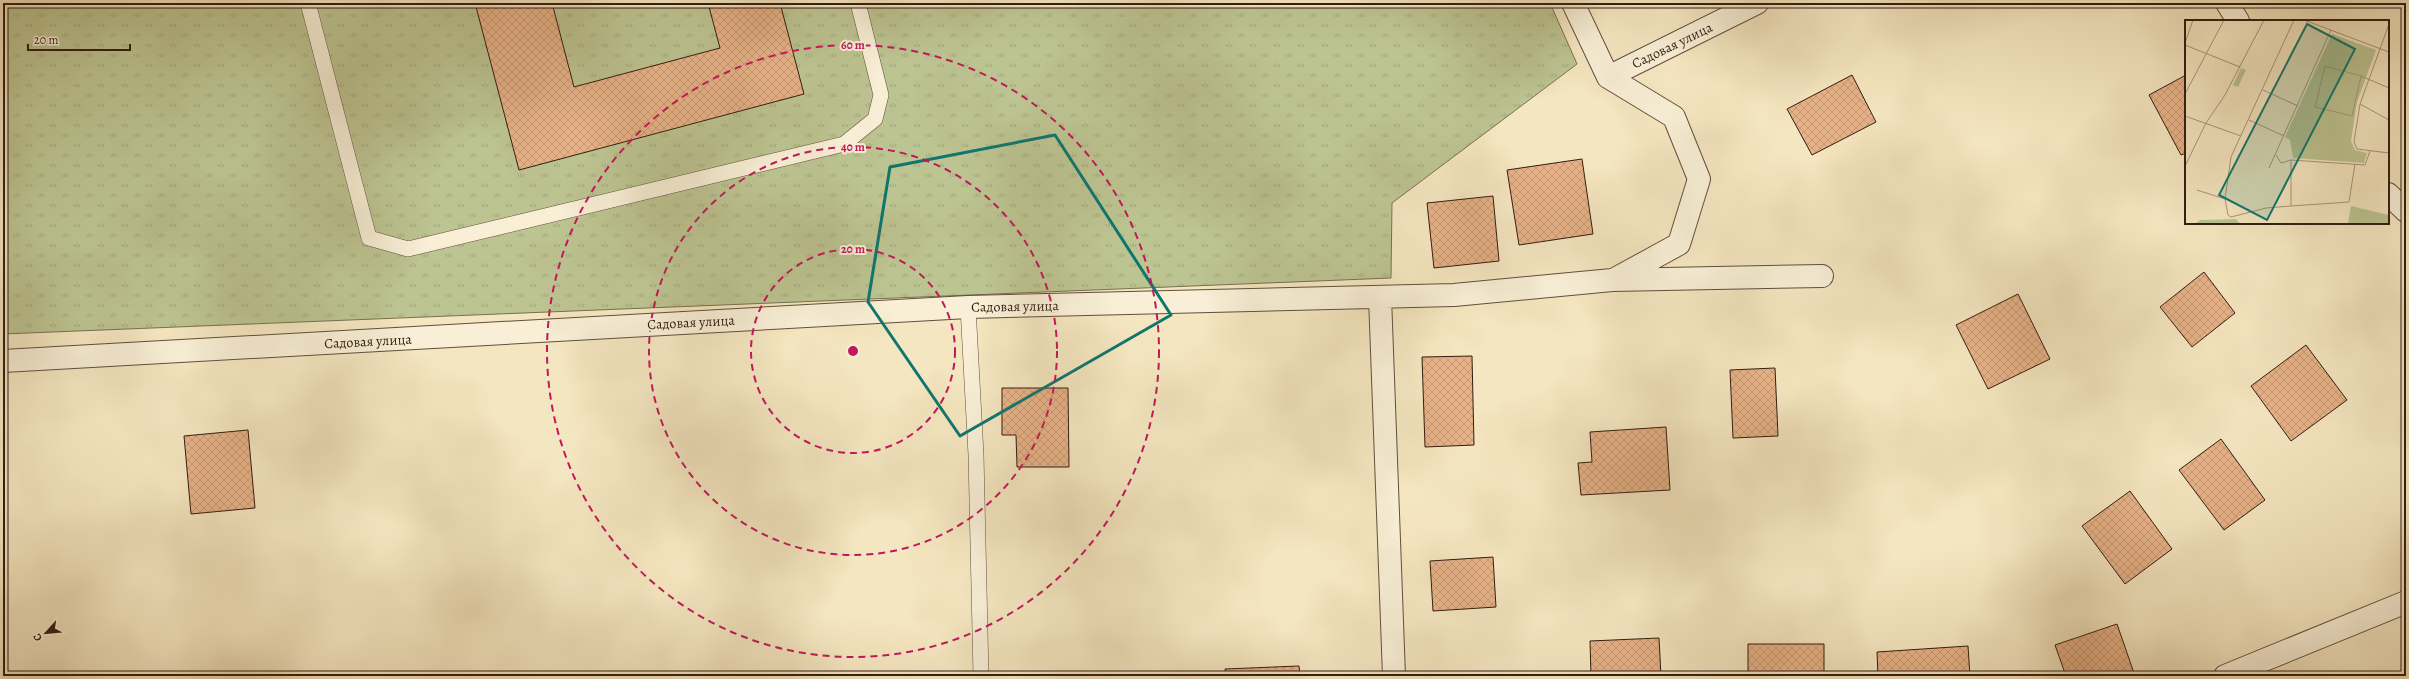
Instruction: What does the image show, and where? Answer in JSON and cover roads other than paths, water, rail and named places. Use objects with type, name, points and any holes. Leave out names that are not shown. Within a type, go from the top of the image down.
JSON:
[{"type":"street","points":[[1573,3],[1608,77],[1674,117],[1698,178],[1679,244],[1612,280]]},
{"type":"street","name":"Садовая улица","points":[[1608,77],[1757,3]]},
{"type":"street","points":[[2227,3],[2237,20]]},
{"type":"street","points":[[2389,195],[2406,211]]},
{"type":"street","name":"Садовая улица","points":[[3,361],[968,306],[1454,295],[1612,280],[1822,276]]},
{"type":"street","points":[[1380,297],[1394,676]]},
{"type":"street","points":[[2226,676],[2406,602]]},
{"type":"lane","points":[[308,3],[369,238],[408,249],[844,144],[875,119],[880,95],[858,3]]},
{"type":"lane","points":[[968,306],[976,447],[981,676]]}]
